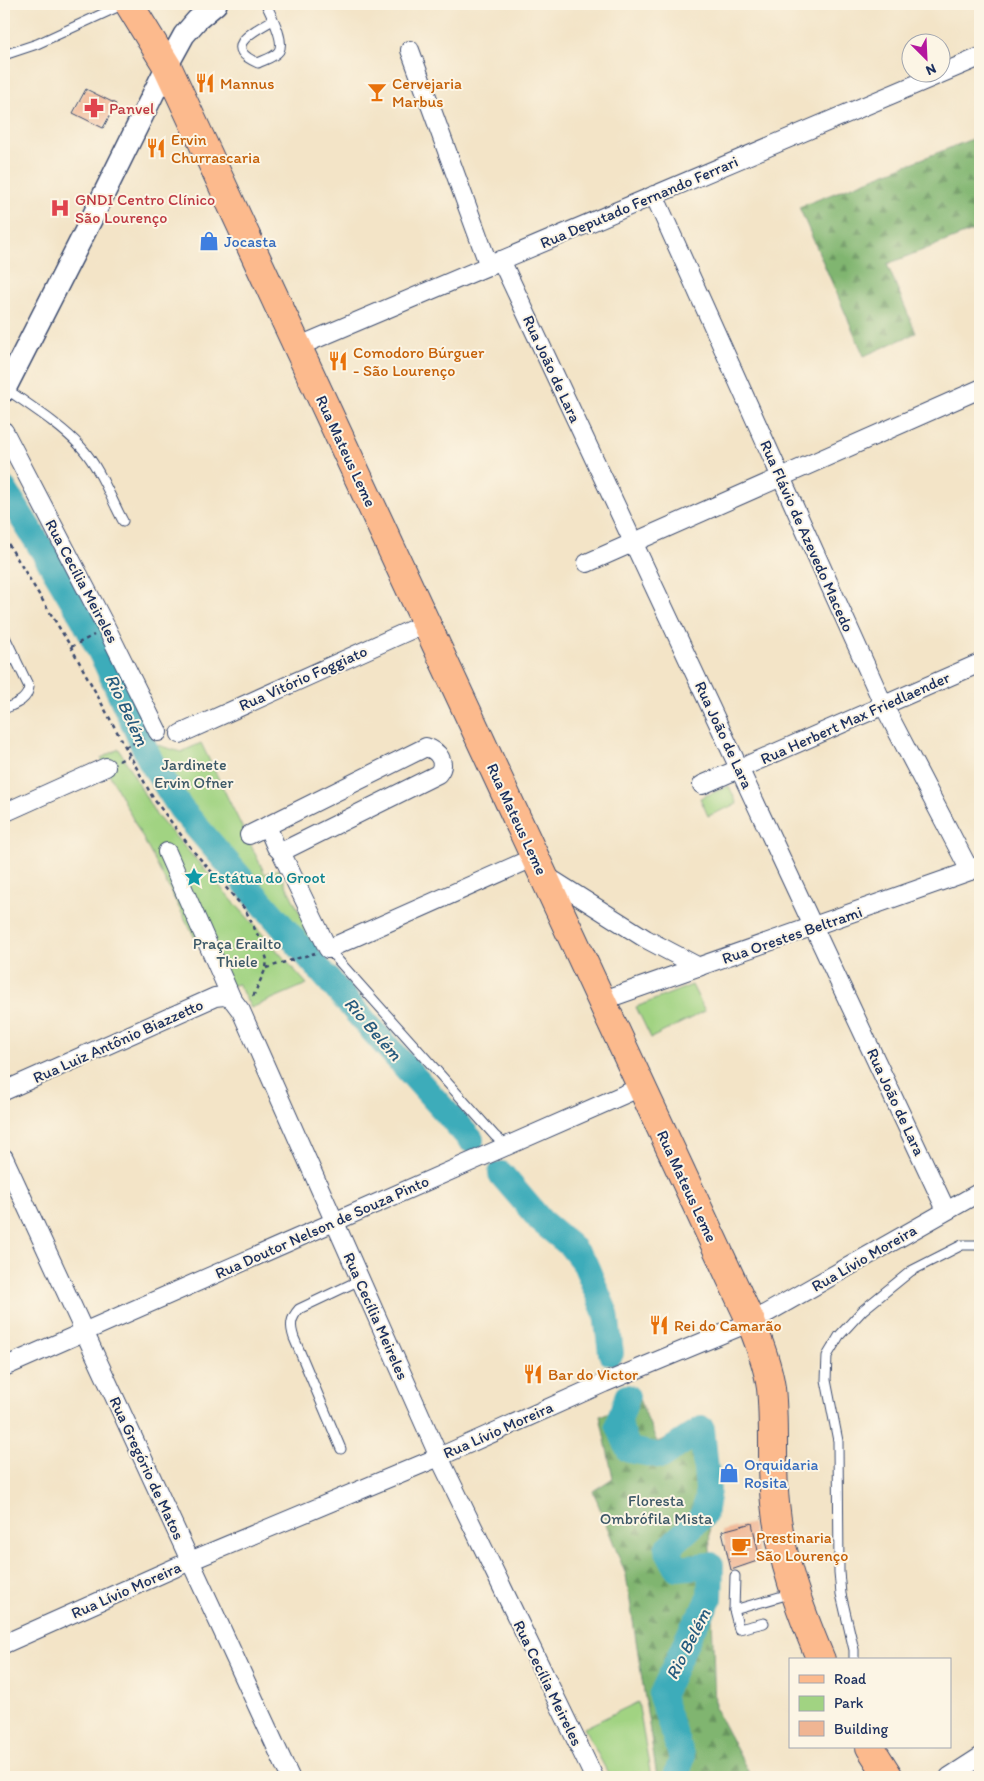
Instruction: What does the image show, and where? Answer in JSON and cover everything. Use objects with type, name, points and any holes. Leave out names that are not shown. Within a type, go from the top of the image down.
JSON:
[{"type":"main road","name":"Rua Mateus Leme","points":[[128,4],[167,66],[751,1322],[765,1364],[770,1387],[775,1503],[782,1541],[796,1592],[820,1658]]},
{"type":"main road","points":[[871,1748],[890,1777]]},
{"type":"street","points":[[4,390],[184,35],[196,20],[216,4]]},
{"type":"street","name":"Rua João de Lara","points":[[410,50],[495,263],[634,542],[946,1210]]},
{"type":"street","name":"Rua Deputado Fernando Ferrari","points":[[297,347],[980,57]]},
{"type":"street","name":"Rua Flávio de Azevedo Macedo","points":[[654,196],[884,706],[975,868]]},
{"type":"street","points":[[587,563],[980,389]]},
{"type":"street","name":"Rua Cecília Meireles","points":[[4,431],[107,629],[153,734]]},
{"type":"street","name":"Rua Vitório Foggiato","points":[[180,734],[426,623]]},
{"type":"street","name":"Rua Herbert Max Friedlaender","points":[[702,785],[980,663]]},
{"type":"street","points":[[249,835],[426,747],[433,749],[439,754],[442,769],[438,774],[282,852]]},
{"type":"street","points":[[4,813],[106,767]]},
{"type":"street","points":[[267,826],[276,847],[282,852],[320,952],[538,865],[646,939],[699,966]]},
{"type":"street","name":"Rua Cecília Meireles","points":[[167,852],[232,999],[241,1011],[439,1457],[591,1776]]},
{"type":"street","name":"Rua Orestes Beltrami","points":[[601,1001],[814,928],[975,868]]},
{"type":"street","name":"Rua Luiz Antônio Biazzetto","points":[[4,1091],[215,997],[224,996],[232,999]]},
{"type":"street","name":"Rua Doutor Nelson de Souza Pinto","points":[[4,1367],[641,1087]]},
{"type":"street","name":"Rua Gregório de Matos","points":[[4,1158],[290,1777]]},
{"type":"street","name":"Rua Lívio Moreira","points":[[4,1644],[190,1561],[439,1457],[604,1383],[751,1322],[980,1192]]},
{"type":"street","points":[[949,1777],[980,1757]]},
{"type":"lane","points":[[4,55],[38,44],[124,4]]},
{"type":"lane","points":[[266,4],[273,20],[281,41],[278,51],[272,57],[258,63],[247,58],[241,51],[241,42],[248,34],[273,20]]},
{"type":"lane","points":[[4,390],[64,432],[82,448],[97,469],[123,521]]},
{"type":"lane","points":[[4,635],[30,687],[28,695],[23,700],[4,709]]},
{"type":"lane","points":[[4,664],[16,657]]},
{"type":"lane","points":[[320,952],[507,1146]]},
{"type":"lane","points":[[854,1658],[854,1650],[841,1594],[839,1572],[838,1442],[826,1380],[827,1356],[839,1336],[862,1310],[910,1271],[962,1246],[980,1245]]},
{"type":"lane","points":[[341,1449],[294,1338],[291,1327],[292,1317],[299,1309],[360,1280]]},
{"type":"lane","points":[[735,1576],[734,1610],[739,1629],[764,1623]]},
{"type":"lane","points":[[734,1610],[796,1592]]},
{"type":"path","points":[[4,537],[71,647],[153,798],[194,852],[245,910],[263,946],[267,960],[266,968],[251,1002]]},
{"type":"path","points":[[71,647],[84,640]]},
{"type":"path","points":[[125,747],[153,734]]},
{"type":"path","points":[[266,968],[320,952]]},
{"type":"green space","points":[[980,136],[980,228],[887,264],[916,333],[864,356],[799,207]]},
{"type":"green space","name":"Jardinete Ervin Ofner","points":[[147,742],[181,752],[201,743],[265,874],[278,869],[323,960],[187,801]]},
{"type":"green space","name":"Praça Erailto Thiele","points":[[119,749],[156,815],[307,984],[251,1008],[238,984],[221,988],[101,758]]},
{"type":"green space","points":[[729,786],[737,804],[708,816],[700,798]]},
{"type":"green space","points":[[692,985],[705,1011],[651,1038],[636,1007]]},
{"type":"green space","name":"Floresta Ombrófila Mista","points":[[639,1399],[657,1442],[706,1422],[715,1708],[751,1777],[657,1777],[626,1575],[593,1491],[613,1478],[600,1416]]},
{"type":"green space","points":[[638,1702],[651,1777],[610,1777],[584,1728]]},
{"type":"building","name":"Panvel","points":[[86,89],[116,104],[103,128],[73,113]]},
{"type":"building","name":"Prestinaria São Lourenço","points":[[752,1523],[760,1560],[731,1570],[722,1531]]},
{"type":"waterway","name":"Rio Belém","points":[[4,489],[83,618],[106,663],[151,762],[181,809],[365,1022],[471,1140]]},
{"type":"waterway","name":"Rio Belém","points":[[501,1174],[541,1221],[570,1245],[585,1264],[606,1314],[611,1353]]},
{"type":"waterway","name":"Rio Belém","points":[[627,1397],[618,1424],[629,1450],[662,1456],[702,1429],[708,1490],[704,1515],[667,1549],[677,1568],[711,1565],[710,1598],[692,1629],[661,1696],[682,1758],[676,1777]]},
{"type":"place","name":"Mannus","points":[[205,83]]},
{"type":"place","name":"Cervejaria Marbus","points":[[377,92]]},
{"type":"place","name":"Panvel","points":[[94,108]]},
{"type":"place","name":"Ervin Churrascaria","points":[[156,148]]},
{"type":"place","name":"GNDI Centro Clínico São Lourenço","points":[[60,208]]},
{"type":"place","name":"Jocasta","points":[[209,241]]},
{"type":"place","name":"Comodoro Búrguer - São Lourenço","points":[[338,361]]},
{"type":"place","name":"Estátua do Groot","points":[[194,877]]},
{"type":"place","name":"Rei do Camarão","points":[[659,1325]]},
{"type":"place","name":"Bar do Victor","points":[[533,1374]]},
{"type":"place","name":"Orquidaria Rosita","points":[[729,1473]]},
{"type":"place","name":"Prestinaria São Lourenço","points":[[741,1546]]}]
